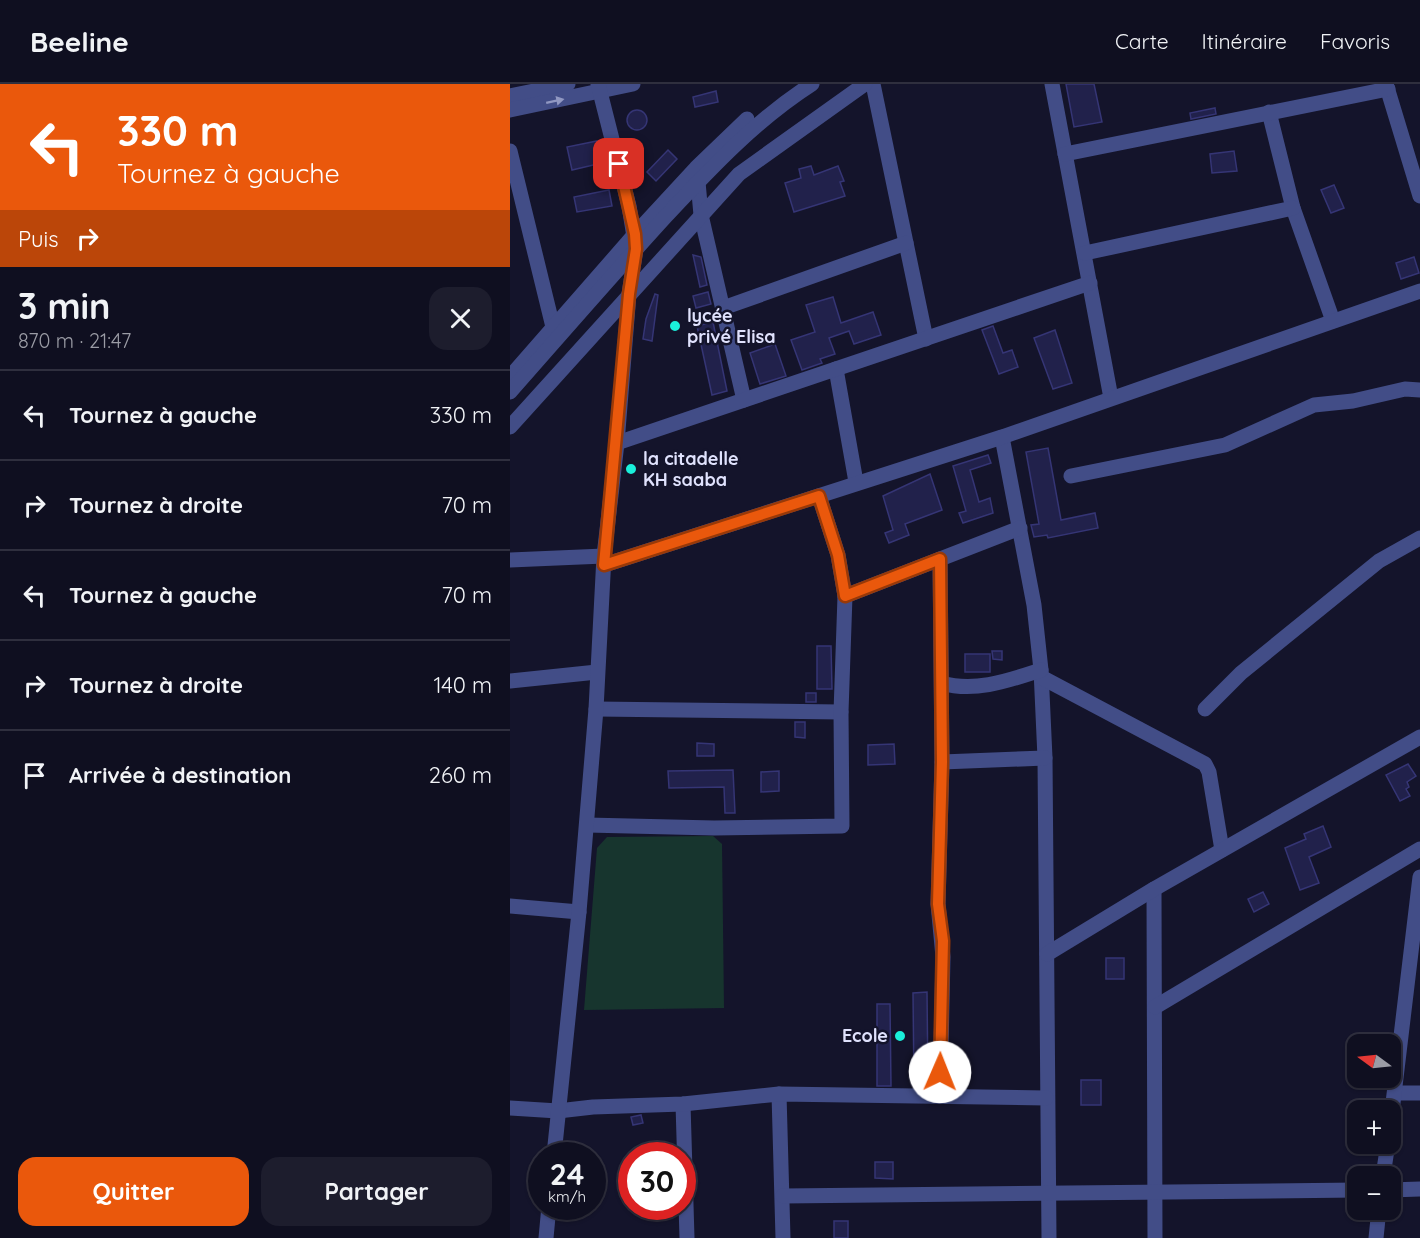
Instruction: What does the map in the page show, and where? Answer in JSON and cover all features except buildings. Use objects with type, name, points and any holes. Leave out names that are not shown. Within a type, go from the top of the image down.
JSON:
[{"type":"street","points":[[511,97],[568,84]]},
{"type":"street","points":[[511,97],[633,84]]},
{"type":"street","points":[[510,392],[729,134],[792,84]]},
{"type":"street","points":[[510,377],[553,327],[635,242],[739,140],[770,112],[812,84]]},
{"type":"street","points":[[510,427],[739,174],[865,84]]},
{"type":"street","points":[[873,84],[926,339]]},
{"type":"street","points":[[1053,84],[1111,398]]},
{"type":"street","points":[[1065,154],[1387,87],[1420,196]]},
{"type":"street","points":[[555,1142],[587,825],[604,560],[635,242],[599,88]]},
{"type":"street","points":[[1269,112],[1293,208],[1333,321]]},
{"type":"street","points":[[510,151],[553,327]]},
{"type":"street","points":[[698,182],[701,215],[744,400]]},
{"type":"street","points":[[1085,253],[1293,208]]},
{"type":"street","points":[[723,308],[906,243]]},
{"type":"street","points":[[617,443],[1090,283]]},
{"type":"street","points":[[510,560],[604,560],[819,496],[856,482],[1002,437],[1420,291]]},
{"type":"street","points":[[836,369],[856,482]]},
{"type":"street","points":[[1071,476],[1225,445],[1314,405],[1353,401],[1405,389],[1420,390]]},
{"type":"street","points":[[1002,437],[1034,605],[1041,673],[1045,758],[1046,1098],[1049,1238]]},
{"type":"street","points":[[587,825],[714,828],[842,826],[841,712],[845,596],[838,555],[819,496]]},
{"type":"street","points":[[845,596],[1020,528]]},
{"type":"street","points":[[1204,710],[1242,673],[1379,561],[1420,538]]},
{"type":"street","points":[[940,559],[942,762],[938,904],[943,941],[940,1095]]},
{"type":"street","points":[[510,681],[597,672]]},
{"type":"street","points":[[942,683],[958,688],[972,687],[1041,673],[1205,764],[1209,772],[1222,850]]},
{"type":"street","points":[[596,709],[841,712]]},
{"type":"street","points":[[1047,954],[1154,889],[1420,737]]},
{"type":"street","points":[[942,762],[1045,758]]},
{"type":"street","points":[[1155,1007],[1420,849]]},
{"type":"street","points":[[1395,1100],[1413,997],[1420,877]]},
{"type":"street","points":[[1154,889],[1155,1238]]},
{"type":"street","points":[[510,906],[579,912]]},
{"type":"street","points":[[1396,1093],[1420,1093]]},
{"type":"street","points":[[510,1108],[558,1111],[593,1107],[683,1104],[779,1094],[1046,1098]]},
{"type":"street","points":[[779,1094],[783,1238]]},
{"type":"street","points":[[683,1104],[687,1238]]},
{"type":"street","points":[[1401,1190],[1420,1189]]},
{"type":"street","points":[[783,1196],[1347,1190]]},
{"type":"street","points":[[546,1238],[548,1220]]},
{"type":"street","points":[[1376,1238],[1378,1220]]},
{"type":"green space","points":[[713,836],[722,844],[724,1008],[584,1010],[597,848],[607,837]]},
{"type":"place","name":"lycée privé Elisa","points":[[675,326]]},
{"type":"place","name":"la citadelle KH saaba","points":[[631,469]]},
{"type":"place","name":"Ecole","points":[[900,1036]]},
{"type":"route","points":[[619,164],[635,234],[636,249],[629,294],[604,565],[819,496],[838,555],[845,596],[940,559],[942,762],[938,904],[943,941],[940,1072]]}]
